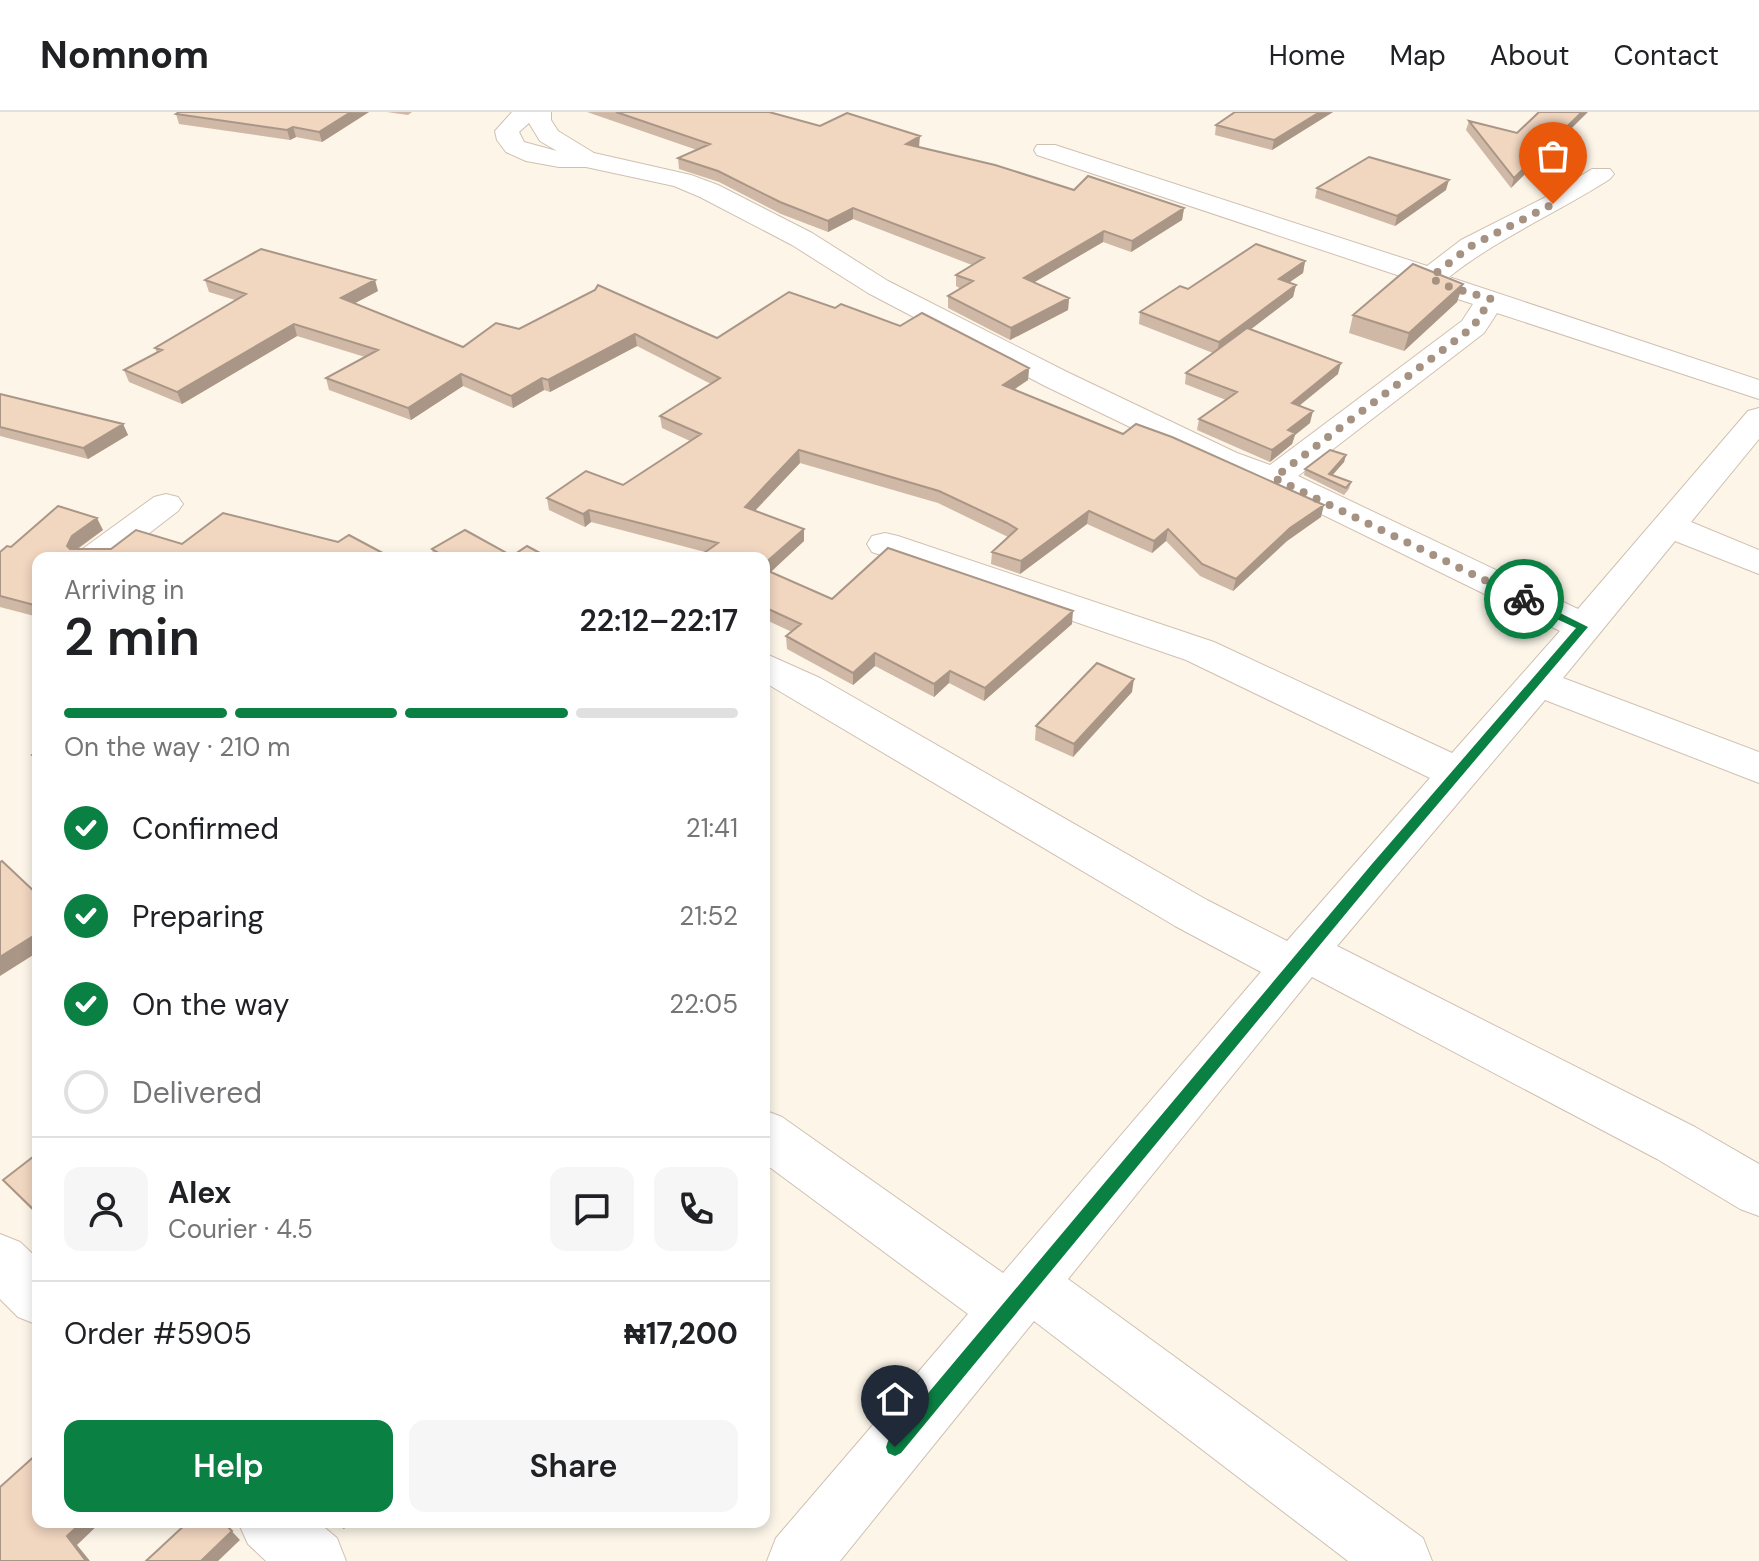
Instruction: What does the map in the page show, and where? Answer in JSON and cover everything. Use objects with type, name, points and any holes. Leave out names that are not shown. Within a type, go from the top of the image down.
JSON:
[{"type":"street","points":[[526,112],[507,131],[507,139],[512,146],[525,152],[561,159],[605,164]]},
{"type":"street","points":[[539,112],[539,120],[549,136],[586,159],[682,180],[709,191],[802,239],[878,287],[1056,379],[1225,460],[1274,478],[1583,627]]},
{"type":"street","points":[[1046,150],[1431,277],[1440,284],[1759,390]]},
{"type":"street","points":[[1431,277],[1471,246],[1504,231],[1601,174]]},
{"type":"street","points":[[1274,478],[1473,327],[1491,299]]},
{"type":"street","points":[[799,1561],[1300,960],[1759,418]]},
{"type":"street","points":[[102,552],[166,504]]},
{"type":"street","points":[[1667,525],[1759,563]]},
{"type":"street","points":[[885,544],[1200,651],[1459,774]]},
{"type":"street","points":[[770,669],[806,687],[1191,913],[1300,960],[1676,1143],[1759,1192]]},
{"type":"street","points":[[1536,682],[1759,768]]},
{"type":"street","points":[[770,1137],[1020,1297],[1400,1561]]},
{"type":"street","points":[[0,1260],[32,1292]]},
{"type":"street","points":[[277,1528],[314,1561]]},
{"type":"building","points":[[351,112],[319,132],[176,114]]},
{"type":"building","points":[[616,112],[769,112],[820,126],[847,113],[920,136],[906,144],[995,165],[1074,190],[1088,176],[1184,208],[1132,241],[1104,231],[1024,278],[1069,298],[1011,328],[948,296],[973,281],[956,275],[984,258],[853,208],[828,221],[780,202],[718,171],[678,158],[710,144]]},
{"type":"building","points":[[1235,112],[1320,112],[1274,140],[1216,125]]},
{"type":"building","points":[[1539,112],[1582,112],[1514,178],[1469,121],[1517,133]]},
{"type":"building","points":[[1369,157],[1449,180],[1397,216],[1317,188]]},
{"type":"building","points":[[1256,244],[1305,261],[1279,279],[1296,285],[1219,342],[1140,312],[1180,286],[1188,289]]},
{"type":"building","points":[[261,249],[375,280],[341,298],[463,347],[496,323],[519,329],[595,290],[598,285],[717,338],[789,292],[835,308],[841,304],[900,326],[922,313],[1029,368],[1003,385],[1123,434],[1136,424],[1172,437],[1324,505],[1290,528],[1236,579],[1202,564],[1168,529],[1154,541],[1089,511],[1021,561],[992,552],[1017,529],[1007,523],[939,491],[799,450],[745,507],[804,529],[770,559],[770,552],[705,552],[718,543],[589,510],[583,514],[547,498],[586,471],[623,485],[701,434],[660,416],[720,378],[635,334],[511,396],[461,374],[408,408],[326,378],[378,350],[294,324],[177,392],[124,370],[162,350],[155,348],[246,294],[205,280]]},
{"type":"building","points":[[1413,264],[1463,284],[1409,333],[1353,315]]},
{"type":"building","points":[[1247,328],[1341,363],[1292,403],[1313,411],[1288,430],[1295,433],[1272,450],[1199,419],[1237,392],[1186,373]]},
{"type":"building","points":[[0,394],[123,424],[83,448],[0,427]]},
{"type":"building","points":[[1330,450],[1346,455],[1329,474],[1351,482],[1346,488],[1305,469]]},
{"type":"building","points":[[58,506],[97,518],[72,536],[67,546],[70,549],[111,549],[136,530],[182,544],[223,513],[338,542],[349,535],[381,552],[32,552],[32,604],[0,596],[0,552],[7,546],[11,547]]},
{"type":"building","points":[[465,530],[505,552],[437,552],[432,549]]},
{"type":"building","points":[[527,546],[538,552],[518,552]]},
{"type":"building","points":[[888,548],[1073,611],[985,688],[950,671],[934,684],[875,653],[853,673],[786,636],[801,624],[770,610],[770,572],[832,599]]},
{"type":"building","points":[[1097,663],[1134,679],[1074,744],[1036,726]]},
{"type":"building","points":[[0,862],[32,889],[32,937],[0,957]]},
{"type":"building","points":[[32,1158],[32,1208],[3,1180]]},
{"type":"building","points":[[32,1458],[32,1528],[76,1528],[67,1536],[86,1561],[0,1561],[0,1487]]},
{"type":"building","points":[[182,1528],[229,1528],[232,1531],[201,1561],[146,1561]]},
{"type":"way so far","points":[[1524,599],[1274,478],[1473,327],[1491,299],[1440,284],[1431,277],[1471,246],[1553,204]]},
{"type":"route","points":[[895,1447],[1376,867],[1583,627],[1524,599]]}]
